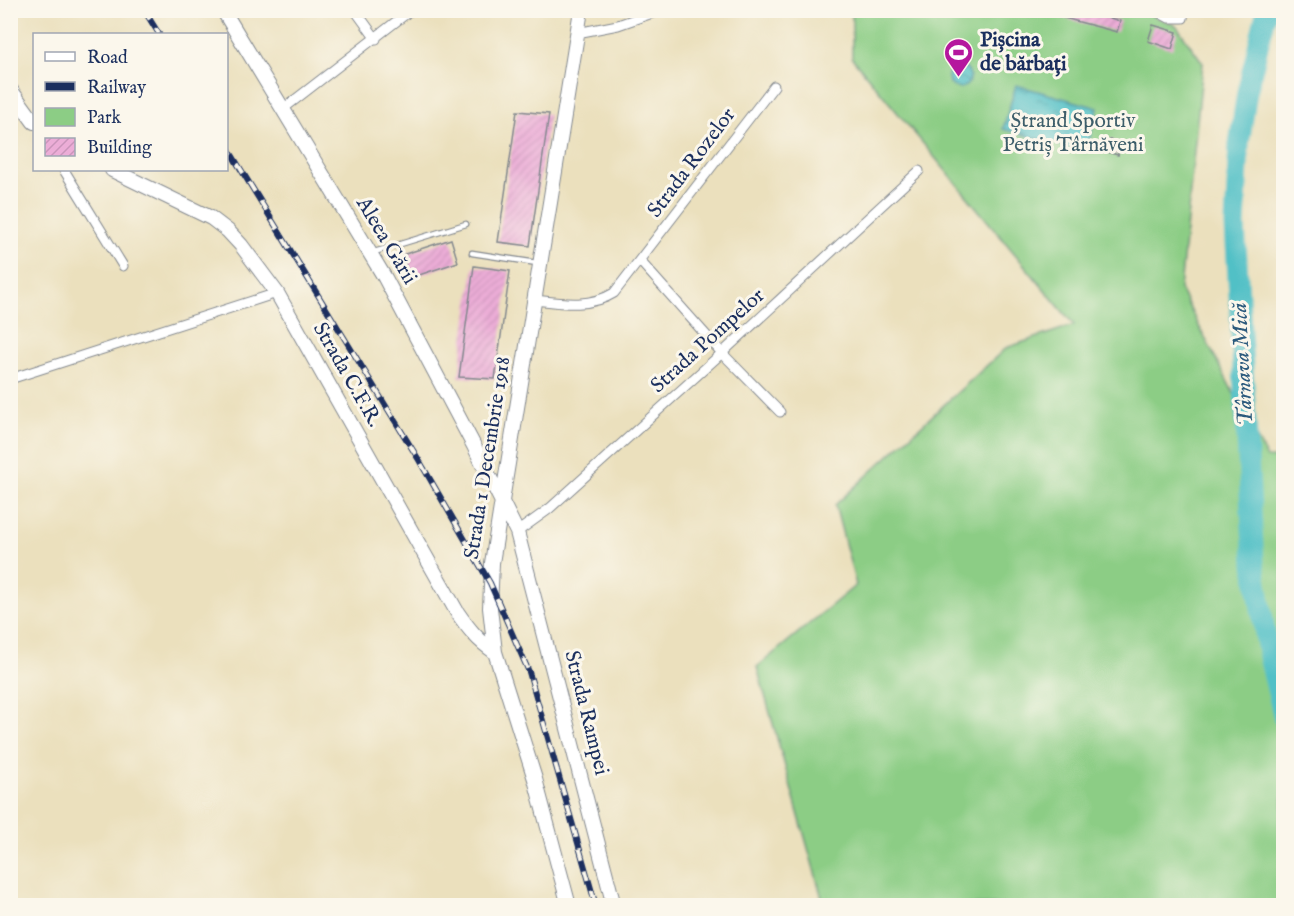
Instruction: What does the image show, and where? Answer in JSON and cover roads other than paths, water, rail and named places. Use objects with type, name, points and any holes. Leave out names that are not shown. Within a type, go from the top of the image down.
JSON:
[{"type":"street","name":"Aleea Gării","points":[[223,10],[370,254],[412,329],[517,532]]},
{"type":"street","points":[[355,10],[376,39]]},
{"type":"street","points":[[283,109],[411,10]]},
{"type":"street","name":"Strada 1 Decembrie 1918","points":[[569,906],[535,779],[495,652],[490,608],[490,583],[581,10]]},
{"type":"street","points":[[578,33],[618,25],[661,10]]},
{"type":"street","points":[[1154,10],[1169,18],[1183,18],[1184,10]]},
{"type":"street","name":"Strada Rozelor","points":[[535,300],[583,303],[605,298],[621,286],[774,86]]},
{"type":"street","points":[[10,89],[33,121]]},
{"type":"street","points":[[65,171],[123,266]]},
{"type":"street","name":"Strada C.F.R.","points":[[114,171],[211,218],[241,245],[277,293],[457,612],[480,642],[495,652]]},
{"type":"street","name":"Strada Pompelor","points":[[517,532],[549,509],[919,171]]},
{"type":"street","points":[[640,261],[722,353],[780,412]]},
{"type":"street","points":[[10,379],[277,293]]},
{"type":"street","name":"Strada Rampei","points":[[517,532],[614,906]]},
{"type":"lane","points":[[370,254],[466,224]]},
{"type":"lane","points":[[472,253],[541,263]]},
{"type":"water","name":"Pișcina de bărbați","points":[[959,66],[967,69],[970,77],[967,85],[959,88],[951,85],[948,77],[951,69]]},
{"type":"water","points":[[1016,85],[1098,108],[1086,152],[1003,129]]},
{"type":"waterway","name":"Târnava Mică","points":[[1267,10],[1247,92],[1239,144],[1235,225],[1254,564],[1268,652],[1284,718]]},
{"type":"railway","points":[[144,10],[158,33]]},
{"type":"railway","points":[[228,148],[419,460],[490,583],[529,672],[596,906]]},
{"type":"place","name":"Pișcina de bărbați","points":[[959,78]]},
{"type":"park label","name":"Ștrand Sportiv Petriș Târnăveni","points":[[1073,133]]}]
